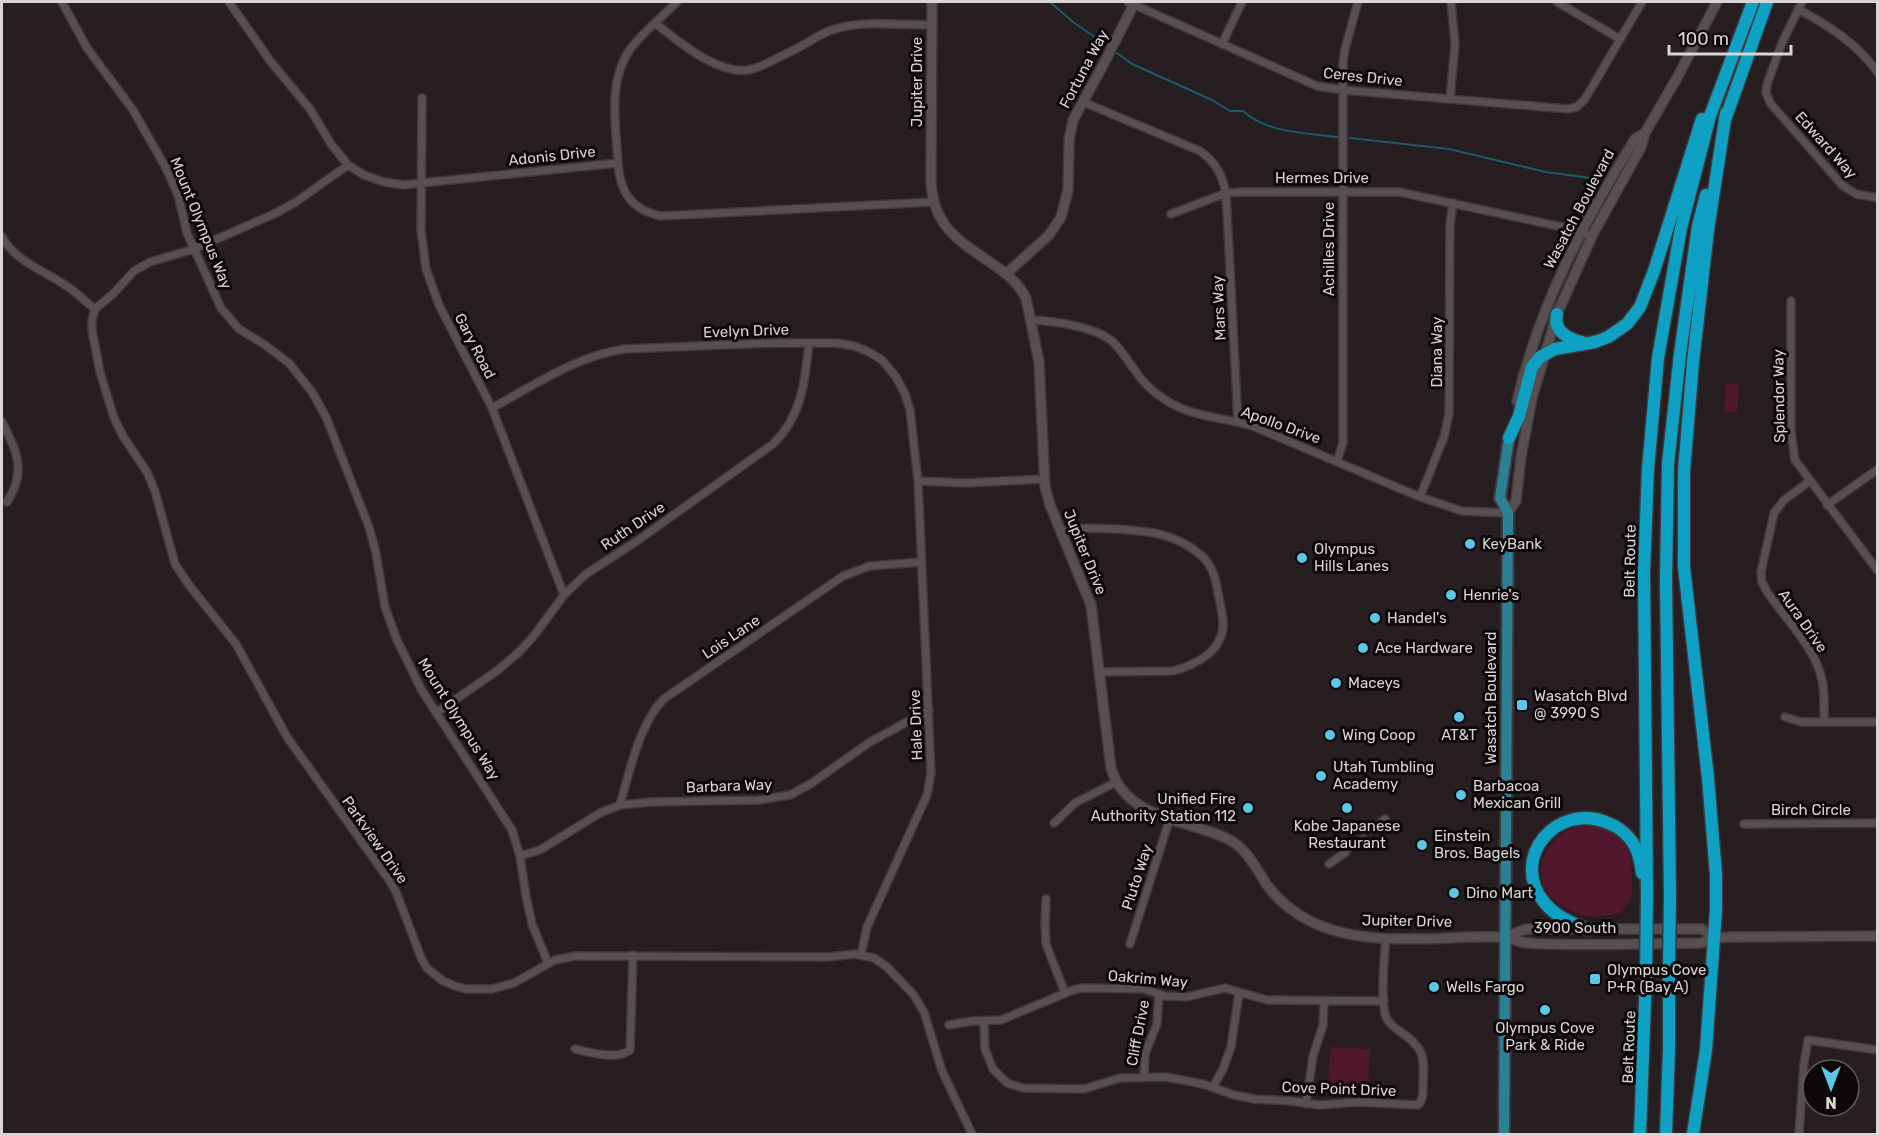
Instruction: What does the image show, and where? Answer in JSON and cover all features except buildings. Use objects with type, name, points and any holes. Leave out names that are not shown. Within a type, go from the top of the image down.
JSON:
[{"type":"highway","points":[[1509,438],[1519,416],[1532,367],[1540,357],[1566,346],[1601,340],[1621,329],[1632,319],[1644,300],[1705,111],[1729,50],[1752,2]]},
{"type":"highway","name":"Belt Route","points":[[1640,1134],[1647,895],[1644,572],[1648,470],[1658,358],[1681,228],[1710,116],[1752,2]]},
{"type":"highway","points":[[1666,1134],[1670,972],[1666,580],[1668,464],[1680,354],[1698,226],[1726,112],[1767,2]]},
{"type":"highway","points":[[1693,1134],[1706,1050],[1716,910],[1716,874],[1708,778],[1684,567],[1684,471],[1693,362],[1708,230],[1726,112]]},
{"type":"highway","points":[[1557,314],[1556,323],[1562,333],[1573,340],[1590,343]]},
{"type":"highway","points":[[1587,929],[1559,916],[1544,902],[1532,876],[1533,857],[1540,843],[1550,830],[1562,822],[1576,818],[1593,818],[1618,827],[1637,850],[1647,895]]},
{"type":"main road","name":"Wasatch Boulevard","points":[[1504,1134],[1508,513],[1500,498],[1509,438]]},
{"type":"street","name":"Mount Olympus Way","points":[[62,2],[87,48],[133,110],[161,159],[178,195],[187,233],[226,316],[239,329],[289,363],[312,392],[326,417],[369,527],[376,553],[382,597],[388,616],[413,674],[515,837],[529,910],[548,963]]},
{"type":"street","name":"Adonis Drive","points":[[229,2],[271,63],[310,109],[330,144],[348,165],[364,175],[384,182],[404,185],[618,163],[619,180],[630,199],[641,209],[660,216],[933,202]]},
{"type":"street","points":[[618,163],[614,102],[618,78],[627,54],[677,2]]},
{"type":"street","name":"Jupiter Drive","points":[[932,2],[931,180],[933,202],[943,223],[952,234],[1007,273],[1022,289],[1026,298],[1039,362],[1046,495],[1091,605],[1108,751],[1116,782],[1132,802],[1140,807],[1220,835],[1236,843],[1252,860],[1274,893],[1310,921],[1345,933],[1386,938],[1505,937]]},
{"type":"street","name":"Ceres Drive","points":[[1132,2],[1312,84],[1343,90],[1568,109],[1577,107],[1585,99],[1620,39]]},
{"type":"street","name":"Fortuna Way","points":[[1007,273],[1049,235],[1060,217],[1068,190],[1070,133],[1073,120],[1132,2]]},
{"type":"street","points":[[1222,44],[1242,2]]},
{"type":"street","name":"Achilles Drive","points":[[1337,461],[1343,443],[1344,54],[1358,2]]},
{"type":"street","points":[[1450,98],[1455,44],[1451,2]]},
{"type":"street","points":[[1557,2],[1620,39],[1641,2]]},
{"type":"street","name":"Wasatch Boulevard","points":[[1508,513],[1516,501],[1527,426],[1537,379],[1557,314],[1592,236],[1717,2]]},
{"type":"street","points":[[1800,5],[1850,41],[1878,72]]},
{"type":"street","name":"Edward Way","points":[[1800,5],[1779,51],[1766,93],[1771,104],[1842,185],[1860,196],[1878,198]]},
{"type":"street","points":[[655,23],[703,57],[741,70],[760,66],[825,32],[841,27],[932,25]]},
{"type":"street","name":"Gary Road","points":[[422,98],[422,243],[429,281],[492,408],[564,595]]},
{"type":"street","points":[[1083,102],[1200,151],[1218,168],[1226,194]]},
{"type":"street","name":"Wasatch Boulevard","points":[[1509,438],[1530,351],[1552,293],[1580,232],[1635,139],[1645,133]]},
{"type":"street","points":[[2,237],[18,256],[66,285],[95,309],[113,294],[134,271],[157,260],[194,249],[274,214],[296,202],[348,165]]},
{"type":"street","name":"Hermes Drive","points":[[1171,214],[1226,194],[1243,192],[1399,192],[1453,202],[1592,236]]},
{"type":"street","name":"Mars Way","points":[[1226,194],[1238,422]]},
{"type":"street","name":"Diana Way","points":[[1420,497],[1444,437],[1449,414],[1450,225],[1453,202]]},
{"type":"street","name":"Splendor Way","points":[[1791,301],[1792,448],[1795,460],[1878,571]]},
{"type":"street","name":"Parkview Drive","points":[[95,309],[92,330],[100,372],[114,418],[147,472],[155,491],[176,564],[189,585],[236,644],[287,737],[389,880],[427,968],[443,981],[454,986],[492,989],[514,983],[562,957],[633,955],[828,957],[861,954]]},
{"type":"street","name":"Apollo Drive","points":[[1031,320],[1069,325],[1106,337],[1117,346],[1141,379],[1166,401],[1196,414],[1238,422],[1420,497],[1462,511],[1508,513]]},
{"type":"street","name":"Ruth Drive","points":[[436,712],[498,670],[518,653],[533,637],[564,595],[591,570],[637,541],[765,451],[780,437],[793,418],[803,391],[809,343]]},
{"type":"street","name":"Evelyn Drive","points":[[492,408],[580,361],[616,350],[837,343],[854,346],[876,356],[890,369],[901,386],[910,410],[918,481]]},
{"type":"street","points":[[2,422],[15,449],[19,468],[18,480],[8,502]]},
{"type":"street","points":[[1827,505],[1878,469]]},
{"type":"street","points":[[918,481],[966,483],[1044,479]]},
{"type":"street","name":"Hale Drive","points":[[861,954],[867,927],[929,788],[932,773],[918,481]]},
{"type":"street","name":"Aura Drive","points":[[1810,481],[1784,500],[1774,513],[1761,572],[1762,582],[1767,592],[1818,666],[1824,692],[1824,722]]},
{"type":"street","points":[[1062,532],[1089,527],[1162,533],[1185,543],[1203,556],[1214,575],[1223,626],[1218,642],[1206,656],[1185,668],[1173,671],[1100,672]]},
{"type":"street","name":"Lois Lane","points":[[620,805],[647,723],[654,710],[665,698],[843,576],[870,566],[921,562]]},
{"type":"street","name":"Barbara Way","points":[[520,856],[540,850],[600,813],[620,805],[641,802],[759,800],[790,795],[805,788],[870,742],[928,710]]},
{"type":"street","points":[[1785,717],[1801,722],[1878,722]]},
{"type":"street","points":[[1054,823],[1075,803],[1116,782]]},
{"type":"street","name":"Pluto Way","points":[[1130,944],[1170,818]]},
{"type":"street","name":"Birch Circle","points":[[1744,824],[1878,823]]},
{"type":"street","points":[[1329,864],[1345,853]]},
{"type":"street","points":[[1046,899],[1046,944],[1065,993]]},
{"type":"street","name":"3900 South","points":[[1505,937],[1526,929],[1702,929],[1714,938]]},
{"type":"street","name":"3900 South","points":[[1505,937],[1525,943],[1572,944],[1701,943],[1714,938],[1878,936]]},
{"type":"street","name":"Cove Point Drive","points":[[984,1021],[985,1049],[989,1062],[1003,1080],[1017,1087],[1084,1089],[1114,1079],[1176,1078],[1255,1099],[1327,1106],[1369,1102],[1418,1105],[1421,1102],[1424,1065],[1422,1052],[1416,1043],[1388,1021],[1384,1001],[1386,938]]},
{"type":"street","points":[[861,954],[874,958],[886,966],[918,999],[942,1071],[972,1134]]},
{"type":"street","points":[[575,1049],[596,1054],[622,1054],[630,1050],[633,955]]},
{"type":"street","name":"Oakrim Way","points":[[949,1025],[1009,1017],[1079,988],[1144,989],[1171,997],[1195,996],[1221,988],[1267,1000],[1384,1001]]},
{"type":"street","points":[[1213,1087],[1231,1047],[1239,993]]},
{"type":"street","name":"Cliff Drive","points":[[1144,1077],[1145,1054],[1156,1024],[1160,994]]},
{"type":"street","points":[[1305,1104],[1315,1047],[1323,1024],[1324,1001]]},
{"type":"street","points":[[1799,1134],[1808,1040],[1878,1050]]},
{"type":"shaded area","points":[[1726,383],[1739,384],[1737,413],[1724,412]]},
{"type":"shaded area","points":[[1586,823],[1614,833],[1625,844],[1629,852],[1632,890],[1628,903],[1621,913],[1594,917],[1580,914],[1555,901],[1546,890],[1541,877],[1542,863],[1547,850],[1556,839],[1570,829]]},
{"type":"shaded area","points":[[1330,1047],[1370,1049],[1368,1091],[1328,1090]]},
{"type":"waterway","points":[[1050,2],[1073,22],[1105,44]]},
{"type":"waterway","points":[[1117,53],[1132,64],[1212,100],[1230,111],[1243,111],[1263,124],[1287,131],[1337,137]]},
{"type":"waterway","points":[[1350,138],[1449,149],[1546,172],[1598,179]]},
{"type":"tunnel","points":[[1345,853],[1381,822]]},
{"type":"place","name":"KeyBank","points":[[1470,544]]},
{"type":"place","name":"Olympus Hills Lanes","points":[[1302,558]]},
{"type":"place","name":"Henrie's","points":[[1451,595]]},
{"type":"place","name":"Handel's","points":[[1375,618]]},
{"type":"place","name":"Ace Hardware","points":[[1363,648]]},
{"type":"place","name":"Maceys","points":[[1336,683]]},
{"type":"place","name":"Wasatch Blvd @ 3990 S","points":[[1522,705]]},
{"type":"place","name":"AT&T","points":[[1459,717]]},
{"type":"place","name":"Wing Coop","points":[[1330,735]]},
{"type":"place","name":"Utah Tumbling Academy","points":[[1321,776]]},
{"type":"place","name":"Barbacoa Mexican Grill","points":[[1461,795]]},
{"type":"place","name":"Unified Fire Authority Station 112","points":[[1248,808]]},
{"type":"place","name":"Kobe Japanese Restaurant","points":[[1347,808]]},
{"type":"place","name":"Einstein Bros. Bagels","points":[[1422,845]]},
{"type":"place","name":"Dino Mart","points":[[1454,893]]},
{"type":"place","name":"Olympus Cove P+R (Bay A)","points":[[1595,979]]},
{"type":"place","name":"Wells Fargo","points":[[1434,987]]},
{"type":"place","name":"Olympus Cove Park & Ride","points":[[1545,1010]]}]
